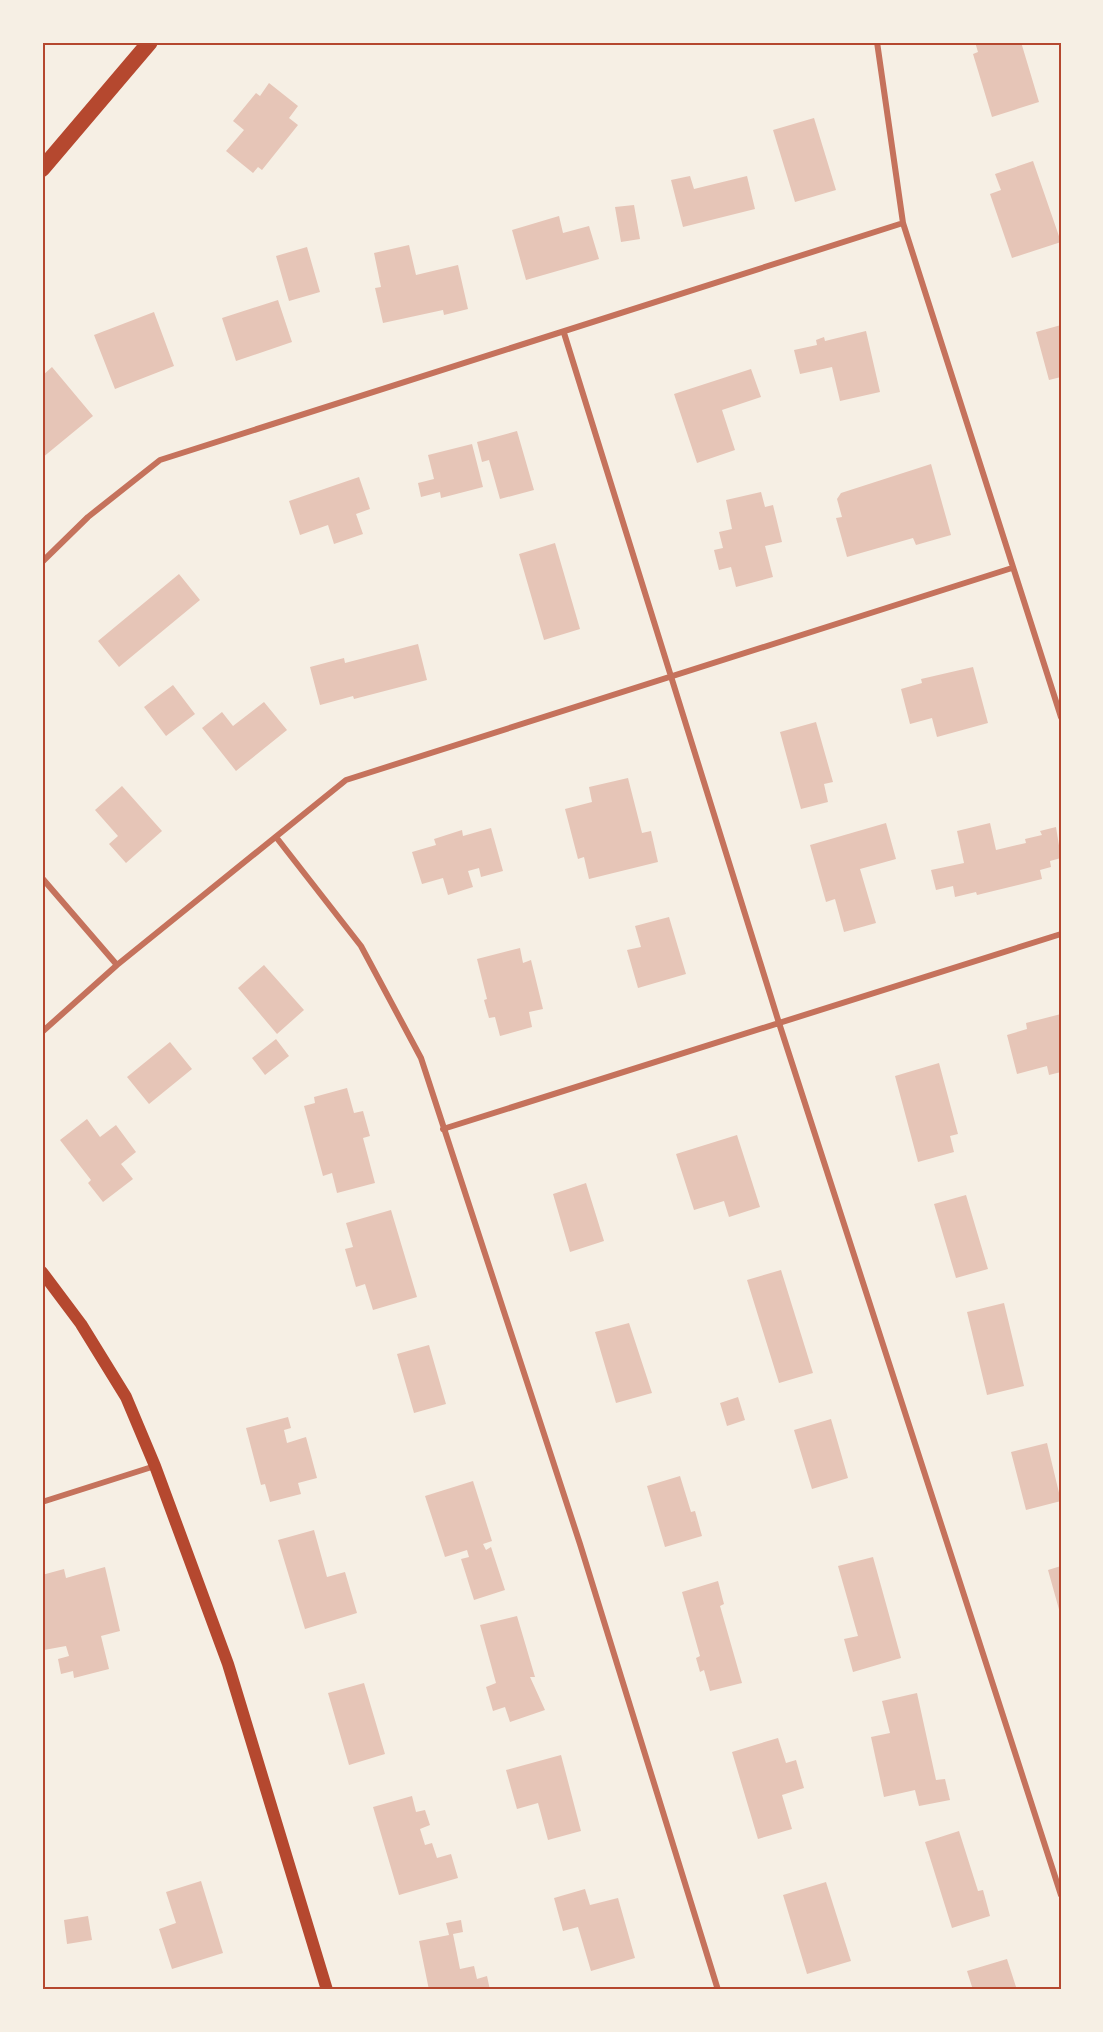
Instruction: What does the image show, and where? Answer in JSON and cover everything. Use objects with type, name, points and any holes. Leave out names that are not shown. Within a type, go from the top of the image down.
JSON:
[{"type":"highway","points":[[42,170],[150,42]]},
{"type":"main road","points":[[42,1272],[81,1324],[115,1380],[155,1466],[228,1664],[327,1990]]},
{"type":"street","points":[[877,42],[903,223],[1061,717]]},
{"type":"street","points":[[42,562],[88,517],[160,460],[903,223]]},
{"type":"street","points":[[564,333],[779,1023],[1061,1895]]},
{"type":"street","points":[[42,1032],[117,965],[346,780],[1012,568]]},
{"type":"street","points":[[276,837],[362,946],[421,1058],[580,1544],[718,1990]]},
{"type":"street","points":[[42,878],[117,965]]},
{"type":"street","points":[[443,1129],[1061,934]]},
{"type":"street","points":[[42,1502],[155,1466]]},
{"type":"building","points":[[975,42],[1021,42],[1039,102],[992,117],[973,54],[978,52]]},
{"type":"building","points":[[269,83],[298,106],[289,118],[298,125],[262,170],[258,167],[253,173],[226,151],[244,130],[233,121],[256,93],[260,96]]},
{"type":"building","points":[[814,118],[836,190],[795,202],[773,130]]},
{"type":"building","points":[[1033,161],[1061,242],[1012,258],[990,194],[1001,190],[995,174]]},
{"type":"building","points":[[690,176],[694,189],[747,176],[755,209],[683,227],[671,180]]},
{"type":"building","points":[[634,205],[640,239],[621,242],[615,207]]},
{"type":"building","points":[[559,216],[563,233],[589,226],[599,259],[526,280],[512,230]]},
{"type":"building","points":[[409,245],[416,275],[458,265],[468,309],[444,315],[443,310],[383,323],[375,288],[381,287],[374,253]]},
{"type":"building","points":[[307,247],[320,292],[289,301],[276,256]]},
{"type":"building","points":[[278,300],[292,342],[236,361],[222,318]]},
{"type":"building","points":[[154,312],[174,366],[115,389],[94,335]]},
{"type":"building","points":[[1061,325],[1061,377],[1049,380],[1036,332]]},
{"type":"building","points":[[866,331],[880,392],[840,401],[832,367],[800,374],[794,350],[817,345],[816,340],[824,337],[825,341]]},
{"type":"building","points":[[52,367],[93,416],[42,458],[42,410],[45,407],[42,403],[42,376]]},
{"type":"building","points":[[751,369],[761,397],[722,410],[735,450],[697,463],[674,394]]},
{"type":"building","points":[[517,431],[534,490],[500,499],[489,460],[482,462],[477,442]]},
{"type":"building","points":[[472,444],[483,487],[441,498],[440,492],[421,497],[418,483],[434,479],[428,455]]},
{"type":"building","points":[[931,464],[951,535],[916,545],[913,538],[847,557],[836,518],[842,517],[837,499],[841,493]]},
{"type":"building","points":[[359,477],[370,509],[356,514],[363,534],[334,544],[328,525],[300,535],[289,501]]},
{"type":"building","points":[[761,492],[765,507],[773,505],[782,542],[765,546],[773,577],[736,587],[731,567],[719,570],[714,550],[723,548],[719,532],[732,529],[726,500]]},
{"type":"building","points":[[555,543],[580,629],[544,640],[519,554]]},
{"type":"building","points":[[179,574],[200,600],[119,667],[98,641]]},
{"type":"building","points":[[418,644],[427,680],[354,699],[353,696],[320,705],[310,667],[344,658],[345,663]]},
{"type":"building","points":[[973,667],[988,723],[937,737],[932,718],[910,724],[901,689],[922,683],[921,679]]},
{"type":"building","points":[[173,685],[195,714],[166,736],[144,707]]},
{"type":"building","points":[[264,702],[287,730],[236,771],[202,728],[222,712],[233,726]]},
{"type":"building","points":[[816,722],[833,782],[824,784],[828,802],[801,809],[780,732]]},
{"type":"building","points":[[628,778],[642,833],[651,831],[658,862],[589,879],[584,857],[578,859],[565,809],[592,802],[589,787]]},
{"type":"building","points":[[122,786],[162,831],[126,863],[109,844],[118,836],[95,810]]},
{"type":"building","points":[[886,823],[896,859],[860,869],[876,923],[844,932],[835,899],[826,902],[810,845]]},
{"type":"building","points":[[990,823],[996,850],[1026,843],[1025,839],[1042,835],[1040,831],[1056,827],[1061,858],[1050,861],[1051,867],[1040,870],[1042,879],[977,895],[976,892],[955,897],[953,886],[936,890],[931,870],[964,863],[957,831]]},
{"type":"building","points":[[491,828],[503,871],[481,877],[479,868],[468,871],[473,887],[448,895],[443,878],[422,884],[412,852],[436,845],[434,839],[462,830],[463,836]]},
{"type":"building","points":[[669,917],[686,974],[638,988],[627,950],[641,947],[635,926]]},
{"type":"building","points":[[520,948],[523,963],[531,960],[543,1009],[529,1012],[532,1027],[500,1036],[495,1017],[489,1018],[484,1000],[487,999],[477,959]]},
{"type":"building","points":[[264,965],[304,1010],[277,1034],[238,988]]},
{"type":"building","points":[[1061,1014],[1061,1072],[1049,1075],[1047,1066],[1017,1074],[1007,1035],[1027,1029],[1026,1023]]},
{"type":"building","points":[[276,1039],[289,1056],[265,1075],[252,1058]]},
{"type":"building","points":[[170,1042],[192,1069],[149,1104],[127,1077]]},
{"type":"building","points":[[939,1063],[958,1134],[950,1136],[954,1152],[918,1162],[895,1076]]},
{"type":"building","points":[[347,1088],[354,1113],[363,1111],[370,1136],[363,1138],[375,1183],[337,1193],[332,1173],[323,1176],[304,1106],[315,1103],[314,1097]]},
{"type":"building","points":[[87,1119],[100,1137],[116,1125],[136,1152],[121,1164],[133,1179],[103,1202],[88,1183],[91,1180],[60,1140]]},
{"type":"building","points":[[737,1135],[760,1207],[729,1217],[724,1201],[694,1210],[676,1154]]},
{"type":"building","points":[[586,1183],[604,1241],[570,1252],[553,1194]]},
{"type":"building","points":[[966,1195],[988,1269],[956,1278],[934,1204]]},
{"type":"building","points":[[391,1210],[417,1297],[373,1310],[365,1284],[356,1287],[345,1249],[353,1247],[346,1223]]},
{"type":"building","points":[[781,1270],[813,1373],[779,1383],[747,1280]]},
{"type":"building","points":[[1004,1303],[1024,1386],[987,1395],[967,1312]]},
{"type":"building","points":[[629,1323],[652,1393],[616,1403],[595,1332]]},
{"type":"building","points":[[429,1345],[446,1404],[414,1413],[397,1354]]},
{"type":"building","points":[[738,1397],[745,1420],[727,1426],[720,1403]]},
{"type":"building","points":[[288,1417],[291,1428],[284,1430],[287,1443],[306,1437],[317,1478],[298,1483],[301,1494],[270,1502],[265,1484],[261,1485],[246,1428]]},
{"type":"building","points":[[831,1419],[848,1478],[812,1489],[794,1430]]},
{"type":"building","points":[[1047,1443],[1061,1501],[1026,1510],[1011,1452]]},
{"type":"building","points":[[680,1476],[691,1512],[695,1511],[702,1536],[665,1547],[647,1486]]},
{"type":"building","points":[[473,1481],[492,1541],[483,1544],[486,1550],[491,1547],[505,1590],[474,1600],[461,1559],[469,1557],[467,1550],[445,1557],[425,1496]]},
{"type":"building","points":[[314,1530],[327,1577],[345,1572],[357,1613],[305,1629],[278,1540]]},
{"type":"building","points":[[873,1557],[901,1658],[853,1672],[844,1639],[858,1636],[838,1566]]},
{"type":"building","points":[[1061,1566],[1061,1613],[1060,1613],[1048,1570]]},
{"type":"building","points":[[105,1567],[120,1631],[101,1636],[109,1669],[74,1678],[73,1671],[61,1674],[58,1659],[69,1656],[66,1646],[44,1650],[42,1643],[42,1575],[64,1569],[66,1578]]},
{"type":"building","points":[[718,1581],[724,1604],[720,1606],[742,1683],[710,1691],[704,1670],[700,1672],[696,1658],[700,1656],[682,1592]]},
{"type":"building","points":[[517,1616],[535,1677],[530,1677],[545,1710],[510,1722],[505,1707],[493,1711],[486,1687],[496,1683],[480,1625]]},
{"type":"building","points":[[364,1683],[385,1754],[349,1765],[328,1693]]},
{"type":"building","points":[[917,1693],[936,1780],[945,1779],[950,1800],[919,1806],[915,1790],[884,1797],[871,1737],[890,1733],[882,1701]]},
{"type":"building","points":[[778,1738],[786,1763],[796,1760],[804,1788],[782,1795],[792,1829],[758,1839],[732,1752]]},
{"type":"building","points":[[561,1755],[581,1831],[548,1840],[538,1803],[517,1809],[506,1770]]},
{"type":"building","points":[[412,1796],[416,1812],[425,1810],[430,1825],[420,1829],[425,1845],[432,1843],[437,1858],[451,1854],[458,1878],[399,1895],[373,1807]]},
{"type":"building","points":[[959,1831],[978,1891],[983,1890],[990,1916],[952,1928],[925,1842]]},
{"type":"building","points":[[201,1881],[223,1953],[172,1969],[159,1929],[176,1923],[166,1892]]},
{"type":"building","points":[[826,1882],[851,1961],[807,1974],[783,1895]]},
{"type":"building","points":[[585,1889],[590,1905],[618,1898],[635,1958],[591,1971],[578,1927],[563,1931],[554,1898]]},
{"type":"building","points":[[88,1916],[92,1940],[67,1944],[64,1920]]},
{"type":"building","points":[[461,1920],[463,1932],[453,1934],[460,1969],[474,1966],[477,1979],[487,1976],[490,1990],[429,1990],[419,1941],[449,1935],[446,1923]]},
{"type":"building","points":[[1007,1959],[1017,1990],[973,1990],[967,1971]]}]
